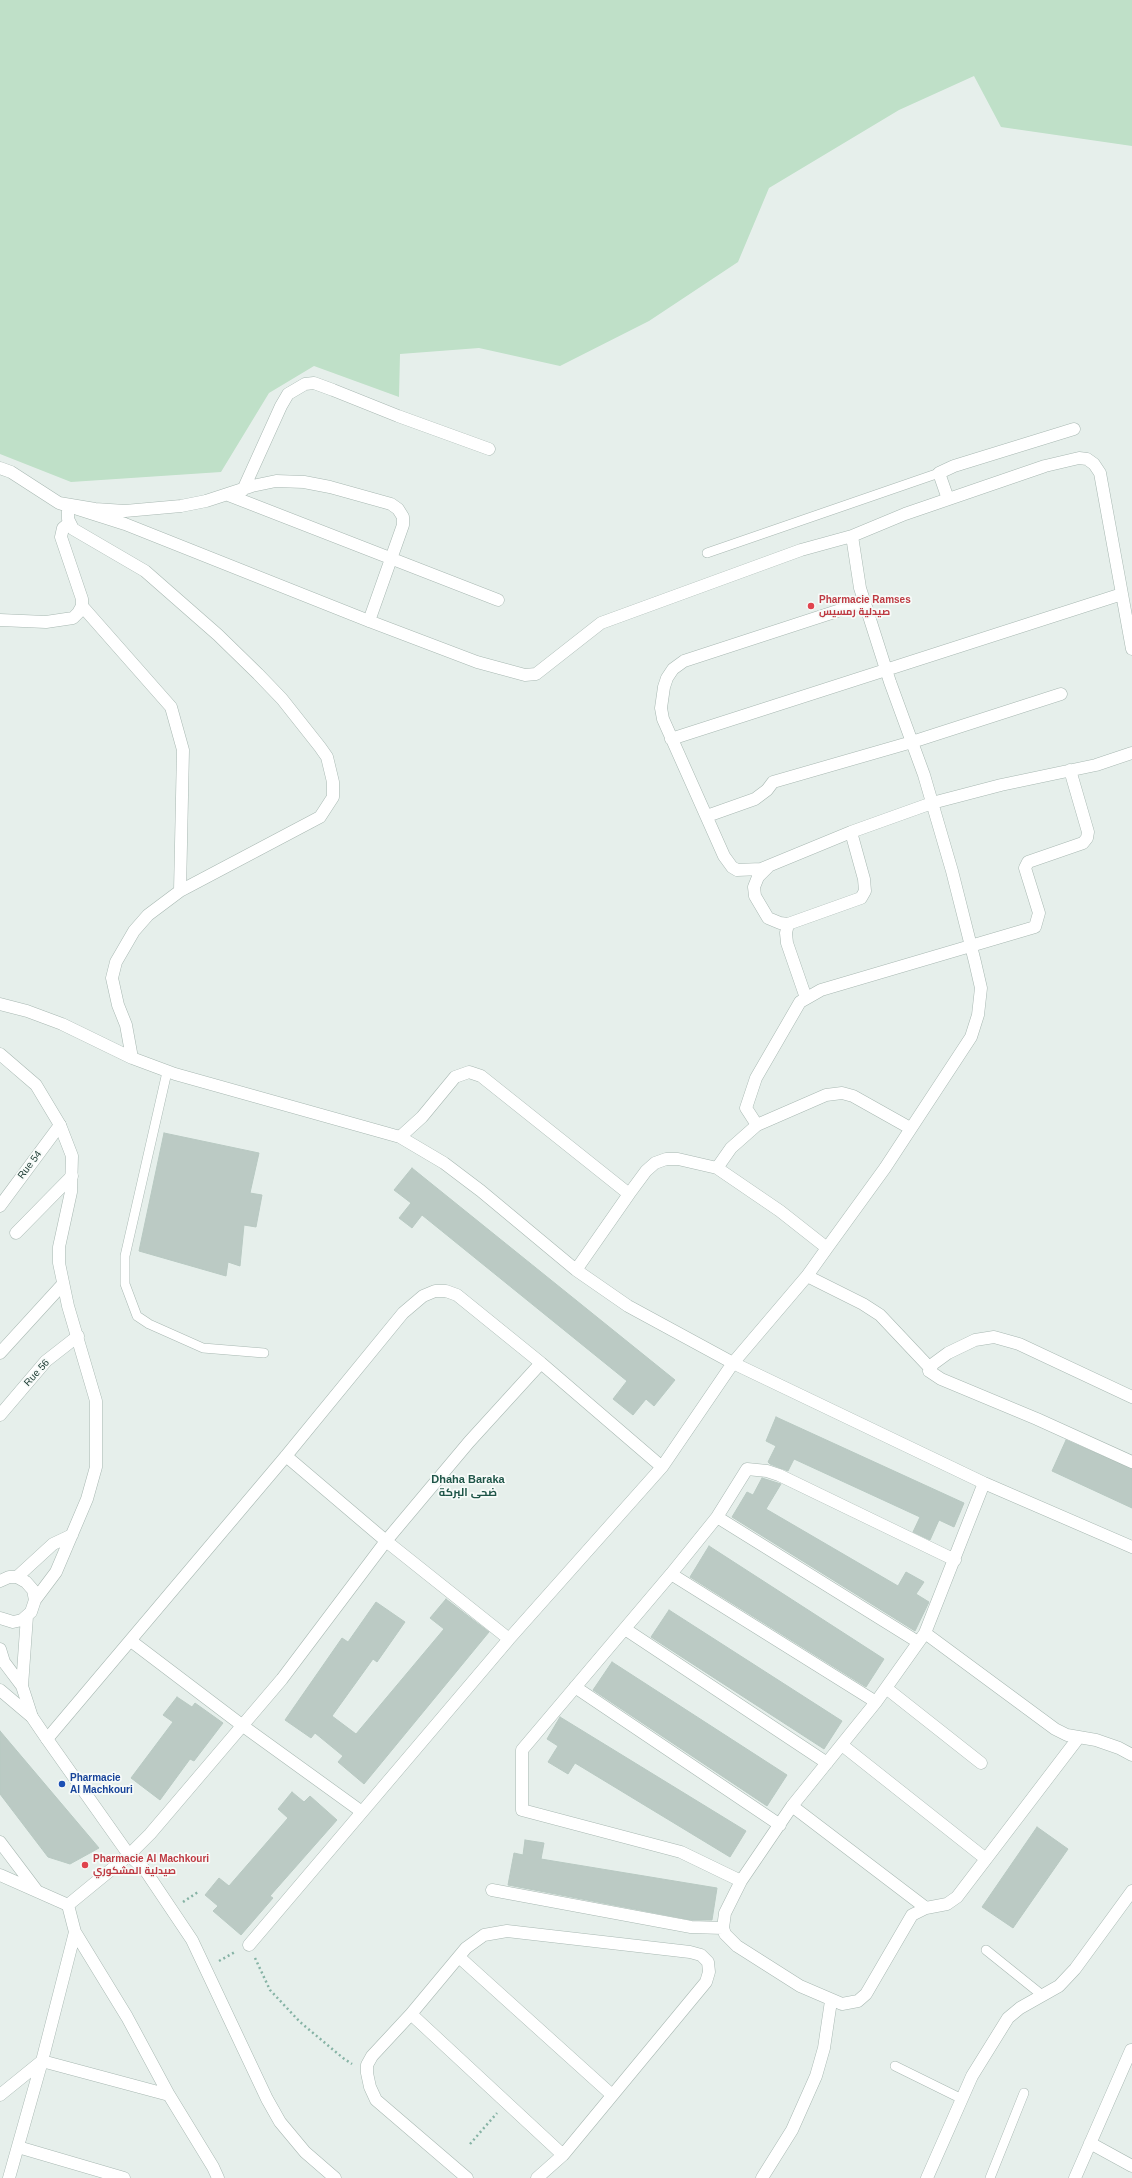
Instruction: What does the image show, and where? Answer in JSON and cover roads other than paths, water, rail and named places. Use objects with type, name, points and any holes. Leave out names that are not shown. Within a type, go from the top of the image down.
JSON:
[{"type":"street","points":[[242,490],[288,394],[305,384],[314,383],[398,416],[489,449]]},
{"type":"street","points":[[948,499],[939,473],[954,466],[1074,429]]},
{"type":"street","points":[[0,468],[11,472],[64,505],[125,524],[369,621],[477,662],[525,675],[536,674],[601,623],[801,550],[852,536],[874,525],[1045,466],[1079,458],[1086,459],[1094,464],[1100,473],[1132,649]]},
{"type":"street","points":[[64,505],[95,509],[131,510],[181,506],[228,495],[276,481],[304,482],[330,487],[391,504],[398,509],[402,517],[403,525],[393,558],[369,621]]},
{"type":"street","points":[[228,495],[498,600]]},
{"type":"street","points":[[64,505],[69,524],[77,532],[144,572],[218,635],[282,699],[320,747],[327,757],[331,768],[333,797],[320,817],[180,891],[148,915],[134,931],[116,962],[112,978],[113,990],[126,1025],[132,1058]]},
{"type":"street","points":[[69,524],[63,528],[61,538],[82,606],[171,707],[183,750],[180,891]]},
{"type":"street","points":[[249,1945],[509,1639],[662,1467],[733,1363],[807,1276],[828,1248],[971,1037],[978,1015],[981,988],[971,945],[932,804],[865,602],[857,573],[852,536]]},
{"type":"street","points":[[671,739],[1122,594]]},
{"type":"street","points":[[865,602],[684,661],[673,669],[664,687],[661,708],[663,719],[724,856],[732,867],[737,870],[752,871],[851,832],[932,804],[1001,785],[1096,765],[1132,753]]},
{"type":"street","points":[[0,620],[27,622],[73,618],[82,606]]},
{"type":"street","points":[[707,816],[755,798],[767,790],[773,782],[912,742],[1061,694]]},
{"type":"street","points":[[757,1126],[746,1108],[756,1078],[800,1002],[821,990],[1035,927],[1039,913],[1025,868],[1028,862],[1083,843],[1087,838],[1088,832],[1070,770]]},
{"type":"street","points":[[771,864],[758,876],[754,887],[754,896],[768,918],[780,923],[788,924],[861,898],[866,891],[851,832]]},
{"type":"street","points":[[788,924],[786,933],[787,943],[806,998]]},
{"type":"street","points":[[0,1004],[27,1010],[62,1024],[132,1058],[167,1072],[400,1137],[444,1163],[481,1191],[576,1270],[628,1306],[733,1363],[984,1483],[1132,1547]]},
{"type":"street","points":[[1,1056],[36,1085],[60,1125],[72,1156],[72,1176],[68,1210],[59,1247],[59,1263],[68,1306],[96,1401],[96,1467],[87,1499],[56,1572],[35,1600]]},
{"type":"street","points":[[400,1137],[422,1117],[455,1077],[462,1073],[475,1072],[629,1194]]},
{"type":"street","points":[[717,1168],[731,1148],[757,1126],[826,1095],[842,1093],[853,1096],[910,1128]]},
{"type":"street","name":"Rue 54","points":[[0,1206],[60,1125]]},
{"type":"street","points":[[576,1270],[646,1171],[655,1163],[666,1158],[678,1159],[717,1168],[828,1248]]},
{"type":"street","points":[[16,1233],[72,1176]]},
{"type":"street","points":[[807,1276],[862,1304],[880,1316],[930,1368],[929,1371],[935,1377],[1037,1419],[1132,1462]]},
{"type":"street","points":[[0,1353],[63,1284]]},
{"type":"street","points":[[47,1739],[286,1456],[403,1313],[423,1296],[435,1291],[446,1291],[458,1295],[541,1363],[662,1467]]},
{"type":"street","name":"Rue 56","points":[[0,1415],[46,1361],[78,1336]]},
{"type":"street","points":[[930,1368],[936,1360],[965,1345],[985,1338],[994,1337],[1018,1344],[1132,1397]]},
{"type":"street","points":[[68,1905],[129,1855],[150,1834],[282,1679],[386,1541],[469,1442],[541,1363]]},
{"type":"street","points":[[286,1456],[386,1541],[509,1639]]},
{"type":"street","points":[[741,1881],[680,1852],[522,1810],[522,1750],[625,1629],[717,1517],[747,1469],[767,1471],[955,1560]]},
{"type":"street","points":[[984,1483],[955,1560],[922,1637],[876,1702],[792,1806],[741,1881],[725,1913],[723,1928],[730,1940],[743,1950],[800,1986],[831,2001],[842,2004],[858,2001],[866,1994],[912,1915],[926,1908],[947,1904],[957,1897],[1080,1737]]},
{"type":"street","points":[[717,1517],[922,1637],[1055,1729],[1067,1735],[1080,1737],[1119,1748],[1132,1755]]},
{"type":"street","points":[[0,1580],[17,1577],[53,1544],[72,1535]]},
{"type":"street","points":[[671,1574],[876,1702]]},
{"type":"street","points":[[17,1577],[26,1582],[33,1590],[35,1600],[34,1606],[27,1616],[22,1686]]},
{"type":"street","points":[[0,1618],[13,1622],[27,1616]]},
{"type":"street","points":[[625,1629],[827,1763]]},
{"type":"street","points":[[131,1641],[243,1726],[362,1812]]},
{"type":"street","points":[[0,1649],[4,1662],[22,1686],[32,1717]]},
{"type":"street","points":[[575,1687],[780,1825]]},
{"type":"street","points":[[886,1688],[981,1763]]},
{"type":"street","points":[[0,1690],[32,1717],[129,1855],[145,1870],[192,1940],[264,2092],[280,2122],[305,2152],[335,2178]]},
{"type":"street","points":[[842,1745],[986,1859]]},
{"type":"street","points":[[792,1806],[926,1908]]},
{"type":"street","points":[[0,1842],[38,1892]]},
{"type":"street","points":[[0,1875],[68,1905]]},
{"type":"street","points":[[492,1890],[691,1927],[723,1928]]},
{"type":"street","points":[[927,2178],[972,2076],[1008,2018],[1020,2008],[1059,1986],[1075,1969],[1132,1891]]},
{"type":"street","points":[[68,1905],[75,1932],[127,2017],[169,2095],[213,2167],[218,2178]]},
{"type":"street","points":[[467,2178],[376,2100],[370,2087],[367,2073],[368,2065],[372,2056],[411,2014],[474,1941],[484,1935],[507,1931],[690,1952],[701,1955],[708,1962],[710,1972],[706,1982],[563,2155],[537,2178]]},
{"type":"street","points":[[9,2178],[42,2061],[75,1932]]},
{"type":"street","points":[[460,1957],[612,2095]]},
{"type":"street","points":[[762,2178],[792,2130],[816,2076],[824,2048],[831,2001]]},
{"type":"street","points":[[411,2014],[563,2155]]},
{"type":"street","points":[[1075,2178],[1132,2050]]},
{"type":"street","points":[[0,2095],[42,2061]]},
{"type":"street","points":[[42,2061],[169,2095]]},
{"type":"street","points":[[1090,2143],[1132,2166]]},
{"type":"street","points":[[18,2147],[124,2178]]},
{"type":"lane","points":[[707,553],[939,473]]},
{"type":"lane","points":[[167,1072],[125,1256],[125,1284],[136,1316],[149,1324],[203,1348],[264,1353]]},
{"type":"lane","points":[[986,1950],[1042,1995]]},
{"type":"lane","points":[[894,2066],[962,2099]]},
{"type":"lane","points":[[990,2178],[1024,2093]]},
{"type":"place","name":"Pharmacie Ramses صيدلية رمسيس","points":[[811,606]]},
{"type":"place","name":"Pharmacie Al Machkouri","points":[[62,1784]]},
{"type":"place","name":"Pharmacie Al Machkouri صيدلية المشكوري","points":[[85,1865]]},
{"type":"district","name":"Dhaha Baraka ضحى البركة","points":[[468,1486]]}]
